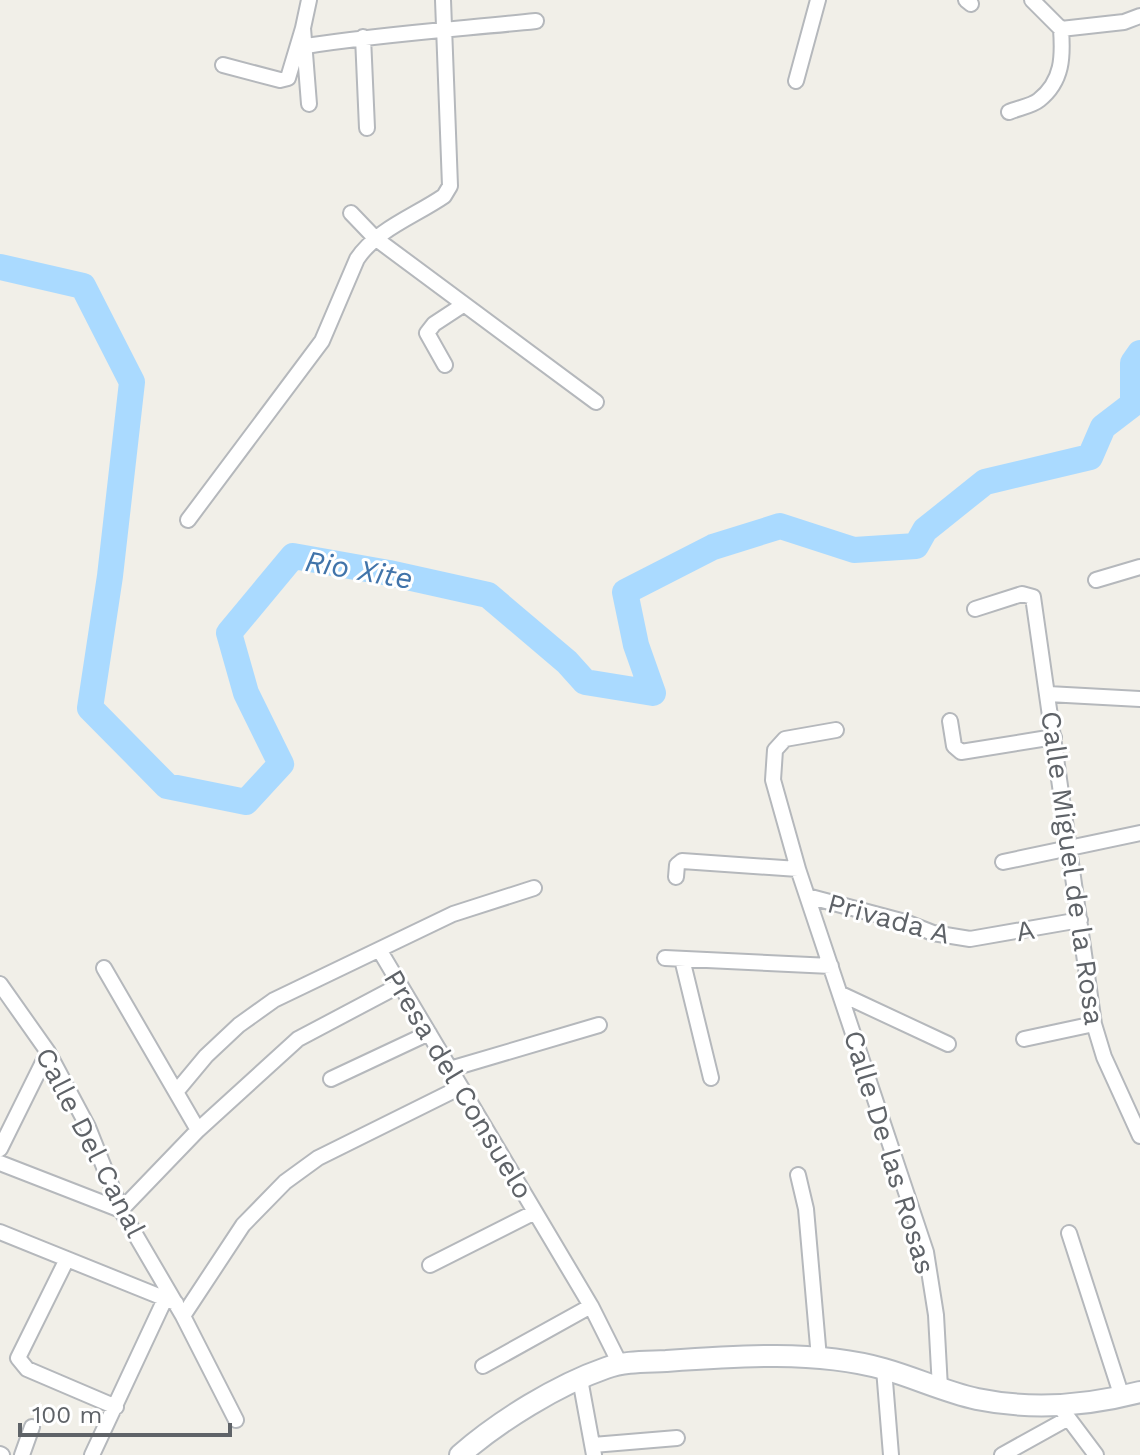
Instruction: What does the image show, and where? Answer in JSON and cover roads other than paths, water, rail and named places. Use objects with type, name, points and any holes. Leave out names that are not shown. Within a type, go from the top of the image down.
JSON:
[{"type":"street","points":[[223,65],[285,79],[292,73],[309,0]]},
{"type":"street","points":[[188,520],[322,341],[357,259],[375,238],[444,196],[450,186],[443,0]]},
{"type":"street","points":[[796,81],[818,0]]},
{"type":"street","points":[[1009,112],[1039,100],[1055,80],[1064,60],[1061,29],[1032,0]]},
{"type":"street","points":[[1061,29],[1124,22],[1140,16]]},
{"type":"street","points":[[306,46],[363,37],[536,21]]},
{"type":"street","points":[[303,28],[309,104]]},
{"type":"street","points":[[363,37],[367,128]]},
{"type":"street","points":[[351,213],[375,238],[596,402]]},
{"type":"street","points":[[445,365],[427,333],[434,324],[463,305]]},
{"type":"street","points":[[1096,580],[1140,567]]},
{"type":"street","name":"Calle Miguel de la Rosa","points":[[975,609],[1013,596],[1028,594],[1033,597],[1094,1024],[1104,1057],[1140,1136]]},
{"type":"street","points":[[1048,694],[1140,699]]},
{"type":"street","points":[[950,721],[954,746],[961,752],[1054,737]]},
{"type":"street","name":"Calle De las Rosas","points":[[836,730],[785,739],[775,750],[773,780],[798,869],[926,1252],[936,1315],[940,1388]]},
{"type":"street","points":[[1003,862],[1140,833]]},
{"type":"street","points":[[676,877],[677,865],[682,861],[798,869]]},
{"type":"street","name":"Presa del Consuelo","points":[[534,888],[453,914],[380,951],[591,1306],[620,1364]]},
{"type":"street","name":"Privada A","points":[[807,896],[905,922],[933,933],[970,939]]},
{"type":"street","name":"A","points":[[970,939],[1080,920]]},
{"type":"street","points":[[176,1092],[206,1056],[239,1025],[274,1000],[380,951]]},
{"type":"street","points":[[665,958],[831,966]]},
{"type":"street","points":[[682,959],[711,1078]]},
{"type":"street","points":[[104,968],[198,1130]]},
{"type":"street","name":"Calle Del Canal","points":[[0,984],[48,1052],[88,1127],[121,1210],[236,1420]]},
{"type":"street","points":[[0,1163],[121,1210],[198,1130],[298,1039],[400,985]]},
{"type":"street","points":[[841,994],[948,1044]]},
{"type":"street","points":[[1024,1039],[1094,1024]]},
{"type":"street","points":[[450,1069],[599,1025]]},
{"type":"street","points":[[331,1079],[429,1033]]},
{"type":"street","points":[[0,1149],[48,1052]]},
{"type":"street","points":[[92,1455],[175,1306],[243,1225],[285,1182],[318,1158],[461,1087]]},
{"type":"street","points":[[798,1175],[806,1209],[819,1358]]},
{"type":"street","points":[[430,1265],[535,1212]]},
{"type":"street","points":[[0,1232],[175,1306]]},
{"type":"street","points":[[1002,1455],[1064,1412],[1131,1395],[1069,1233]]},
{"type":"street","points":[[67,1259],[18,1358],[27,1369],[116,1407]]},
{"type":"street","points":[[483,1366],[591,1306]]},
{"type":"street","points":[[460,1455],[495,1428],[580,1379],[620,1364],[710,1358],[819,1358],[884,1369],[940,1388],[1009,1404],[1064,1412],[1096,1455]]},
{"type":"street","points":[[884,1369],[891,1455]]},
{"type":"street","points":[[580,1379],[594,1450],[677,1438]]},
{"type":"street","points":[[22,1455],[32,1427]]},
{"type":"waterway","name":"Rio Xite","points":[[0,267],[83,286],[132,382],[110,576],[90,708],[167,786],[246,802],[281,764],[246,693],[229,633],[293,556],[488,595],[567,662],[585,682],[653,693],[636,645],[625,592],[713,547],[780,526],[854,550],[916,546],[925,530],[985,482],[1090,457],[1103,427],[1133,404],[1133,363],[1140,353]]}]
